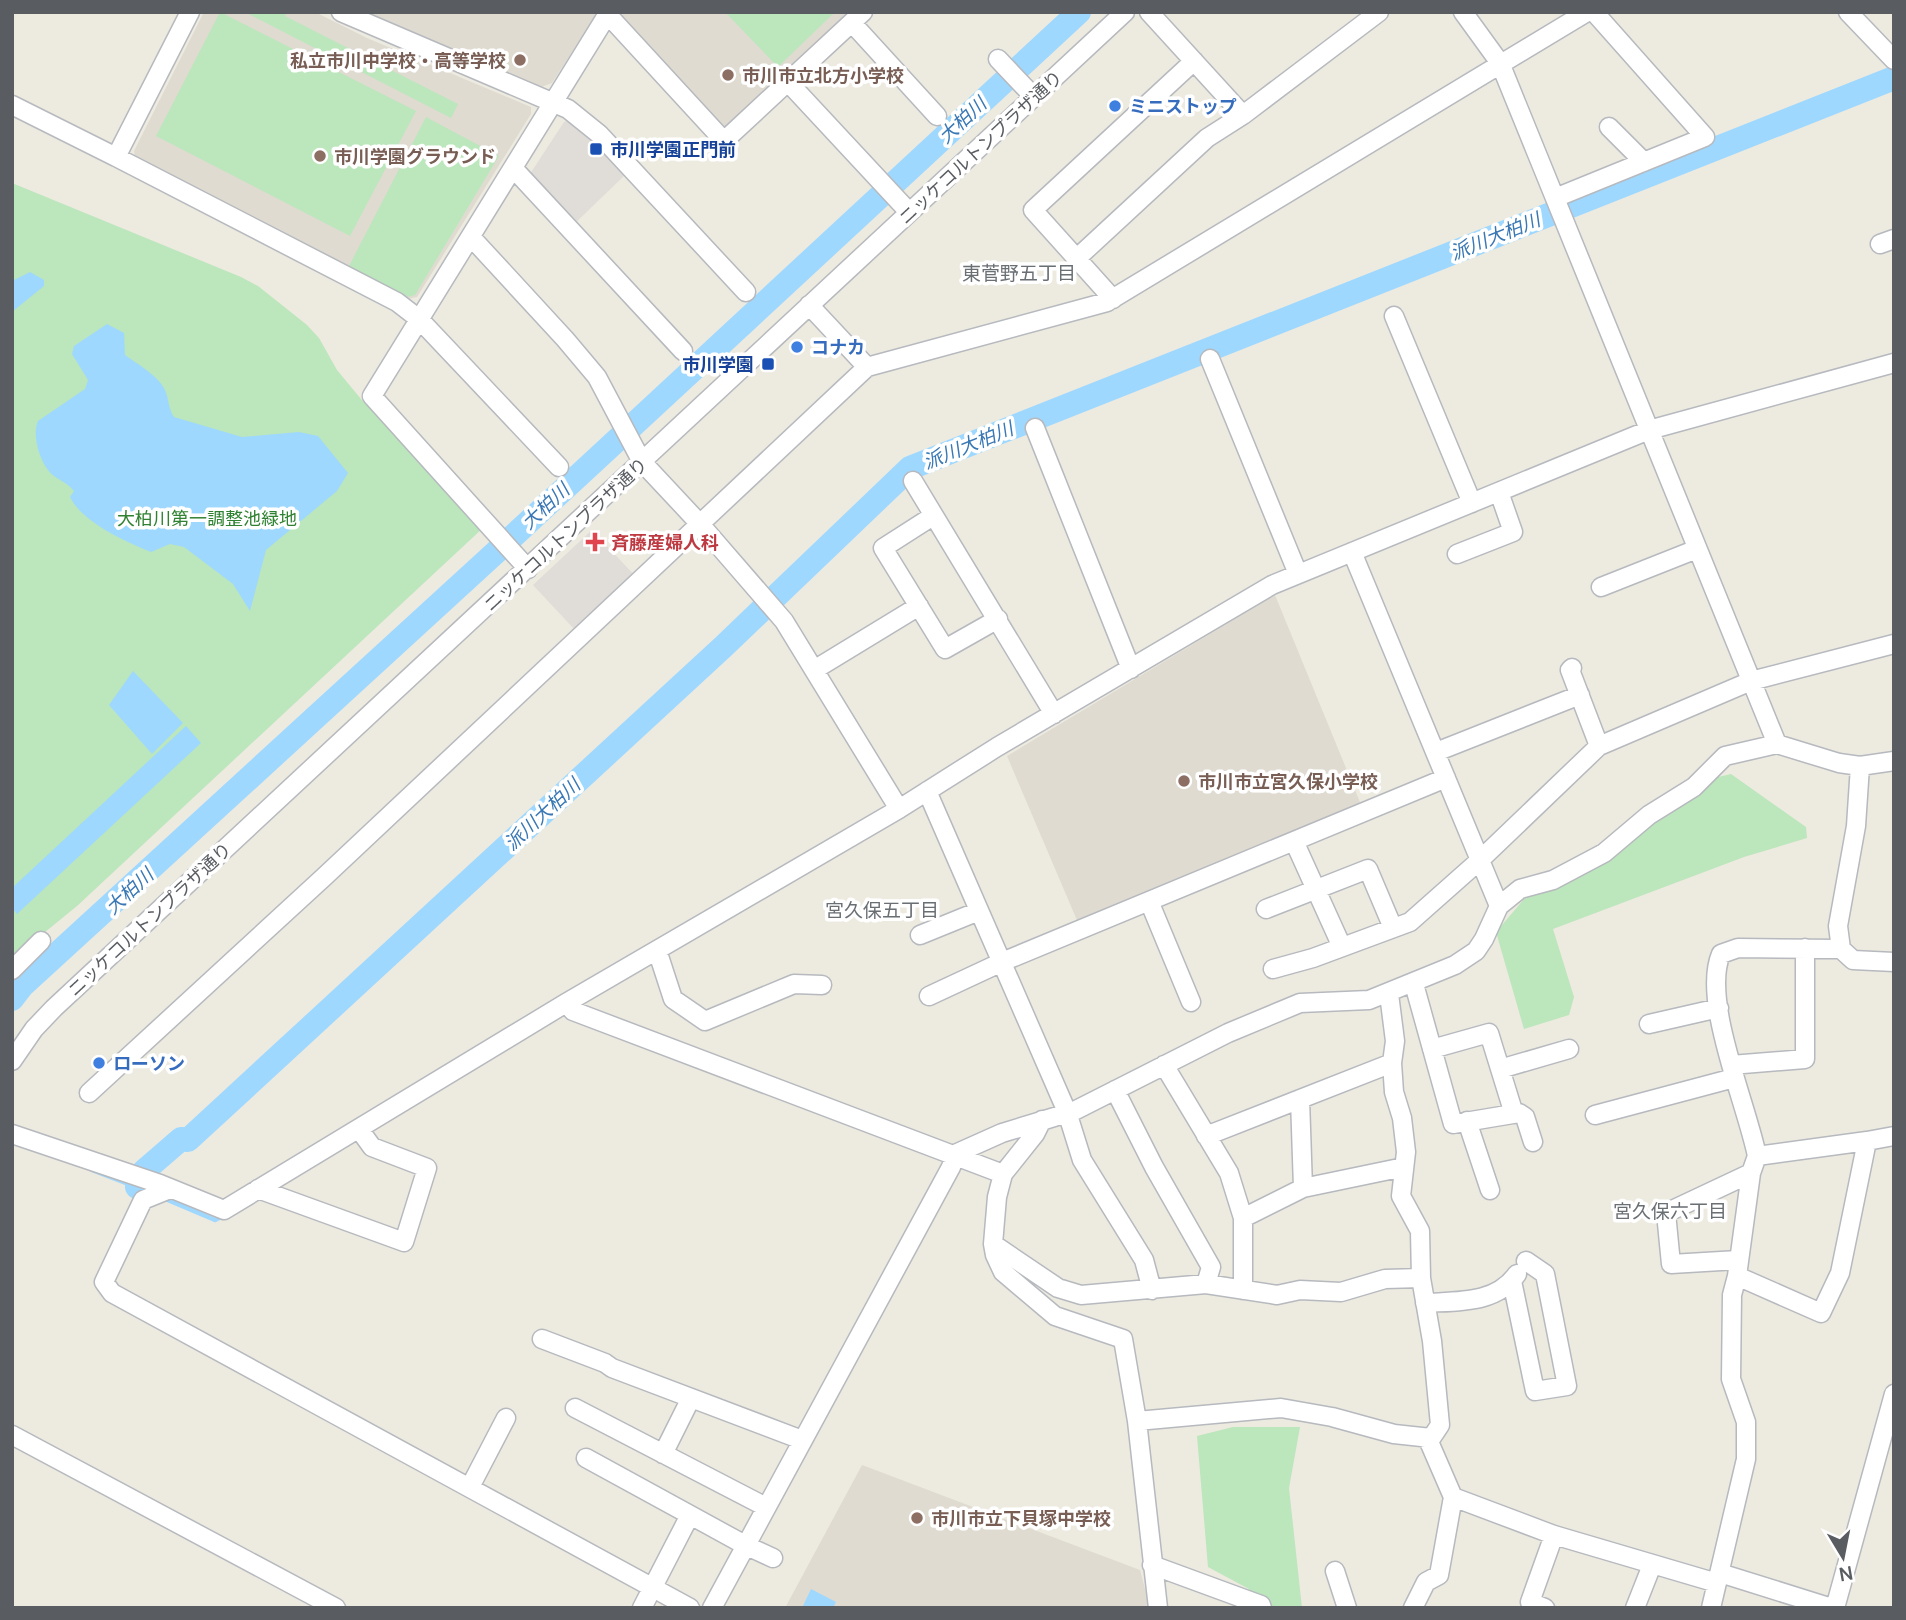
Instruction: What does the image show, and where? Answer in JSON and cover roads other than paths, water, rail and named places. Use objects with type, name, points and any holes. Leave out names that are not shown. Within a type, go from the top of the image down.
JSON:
[{"type":"street","points":[[116,157],[190,12]]},
{"type":"street","points":[[341,12],[568,109],[599,134],[746,292]]},
{"type":"street","name":"ニッケコルトンプラザ通り","points":[[12,1061],[34,1029],[54,1008],[637,455],[809,305],[904,206],[1028,90],[1125,12]]},
{"type":"street","points":[[1149,12],[1243,115]]},
{"type":"street","points":[[1076,259],[1208,138],[1243,115],[1380,12]]},
{"type":"street","points":[[1463,12],[1500,63],[1777,744]]},
{"type":"street","points":[[89,1093],[344,858],[867,367],[1113,299],[1587,12]]},
{"type":"street","points":[[1555,199],[1705,137],[1594,12]]},
{"type":"street","points":[[1848,12],[1894,60]]},
{"type":"street","points":[[523,563],[372,396],[608,13],[724,141],[858,18],[937,116]]},
{"type":"street","points":[[998,59],[1028,90]]},
{"type":"street","points":[[1113,299],[1033,210],[1194,61]]},
{"type":"street","points":[[788,82],[904,206]]},
{"type":"street","points":[[12,104],[397,302],[419,319],[559,467]]},
{"type":"street","points":[[1609,127],[1644,162]]},
{"type":"street","points":[[514,169],[684,351]]},
{"type":"street","points":[[471,237],[585,362],[608,395],[637,455],[776,610],[899,809]]},
{"type":"street","points":[[809,305],[867,367]]},
{"type":"street","points":[[1394,316],[1472,503]]},
{"type":"street","points":[[1210,359],[1298,574]]},
{"type":"street","points":[[12,1133],[223,1210],[566,1003],[899,809],[1272,585],[1649,430],[1894,363]]},
{"type":"street","points":[[1035,428],[1131,669]]},
{"type":"street","points":[[912,481],[1055,714]]},
{"type":"street","points":[[1457,554],[1513,532],[1499,492]]},
{"type":"street","points":[[933,516],[883,548],[945,649],[998,619]]},
{"type":"street","points":[[1601,587],[1697,549]]},
{"type":"street","points":[[1353,552],[1499,906]]},
{"type":"street","points":[[814,670],[919,606]]},
{"type":"street","points":[[1273,970],[1410,922],[1480,860],[1599,746],[1751,681],[1894,644]]},
{"type":"street","points":[[1572,668],[1570,670],[1599,746]]},
{"type":"street","points":[[1436,752],[1580,695]]},
{"type":"street","points":[[712,1608],[951,1167],[955,1154],[1002,1133],[1067,1112],[1228,1033],[1300,1003],[1369,1000],[1414,984],[1455,965],[1476,951],[1499,906],[1520,889],[1553,880],[1604,853],[1649,816],[1694,787],[1725,756],[1777,744],[1839,763],[1860,766],[1894,761]]},
{"type":"street","points":[[1860,766],[1856,826],[1838,926],[1841,949],[1853,960],[1894,962]]},
{"type":"street","points":[[929,996],[1002,962],[1446,778]]},
{"type":"street","points":[[927,791],[1067,1112],[1082,1160],[1144,1260],[1152,1290]]},
{"type":"street","points":[[1294,841],[1342,947]]},
{"type":"street","points":[[1266,909],[1368,869],[1393,928]]},
{"type":"street","points":[[1149,901],[1191,1002]]},
{"type":"street","points":[[920,935],[979,911]]},
{"type":"street","points":[[12,970],[41,941]]},
{"type":"street","points":[[1711,1608],[1746,1459],[1746,1422],[1731,1379],[1732,1295],[1754,1164],[1753,1133],[1732,1071],[1716,993],[1716,965],[1721,954],[1738,947],[1841,949]]},
{"type":"street","points":[[1595,1115],[1732,1071],[1805,1059],[1805,948]]},
{"type":"street","points":[[657,950],[673,999],[705,1021],[793,984],[822,985]]},
{"type":"street","points":[[1414,984],[1453,1124],[1519,1113],[1524,1117],[1534,1142]]},
{"type":"street","points":[[1389,993],[1395,1041],[1392,1063],[1394,1092],[1402,1118],[1406,1152],[1401,1196],[1420,1231],[1421,1278],[1432,1341],[1440,1425],[1430,1444],[1453,1497],[1439,1575],[1426,1582],[1413,1608]]},
{"type":"street","points":[[566,1003],[573,1010],[1003,1174]]},
{"type":"street","points":[[1649,1024],[1719,1008]]},
{"type":"street","points":[[1432,1049],[1489,1032],[1514,1114]]},
{"type":"street","points":[[1500,1069],[1569,1049]]},
{"type":"street","points":[[1206,1136],[1392,1063]]},
{"type":"street","points":[[1164,1065],[1229,1173],[1243,1218],[1243,1290]]},
{"type":"street","points":[[1115,1090],[1210,1267],[1206,1284]]},
{"type":"street","points":[[1300,1099],[1303,1188]]},
{"type":"street","points":[[1042,1120],[1035,1134],[1003,1174],[997,1197],[993,1244],[995,1255],[1003,1272],[1055,1316],[1123,1339],[1137,1421],[1158,1608]]},
{"type":"street","points":[[1467,1121],[1490,1190]]},
{"type":"street","points":[[258,1189],[404,1242],[427,1168],[372,1147],[359,1129]]},
{"type":"street","points":[[1867,1140],[1840,1273],[1821,1313],[1737,1268],[1671,1264],[1666,1213],[1754,1164],[1867,1140],[1894,1136]]},
{"type":"street","points":[[1243,1218],[1303,1188],[1404,1167]]},
{"type":"street","points":[[162,1186],[142,1200],[104,1283],[112,1293],[691,1608]]},
{"type":"street","points":[[993,1244],[1058,1288],[1081,1295],[1206,1284],[1277,1295],[1300,1290],[1341,1292],[1385,1279],[1421,1278]]},
{"type":"street","points":[[1425,1303],[1479,1299],[1495,1294],[1512,1281],[1528,1258],[1545,1274],[1567,1386],[1535,1391],[1512,1281]]},
{"type":"street","points":[[542,1339],[802,1440]]},
{"type":"street","points":[[1453,1497],[1554,1535],[1652,1565],[1718,1578],[1834,1608],[1894,1394]]},
{"type":"street","points":[[663,1454],[691,1398]]},
{"type":"street","points":[[575,1408],[766,1507]]},
{"type":"street","points":[[1137,1421],[1280,1408],[1332,1417],[1394,1434],[1432,1438]]},
{"type":"street","points":[[470,1487],[506,1418]]},
{"type":"street","points":[[12,1435],[336,1608]]},
{"type":"street","points":[[586,1458],[773,1558]]},
{"type":"street","points":[[1876,1458],[1894,1464]]},
{"type":"street","points":[[642,1608],[690,1515]]},
{"type":"street","points":[[1545,1608],[1530,1602],[1554,1535]]},
{"type":"street","points":[[1635,1608],[1652,1565]]},
{"type":"street","points":[[1152,1566],[1261,1605],[1262,1608]]},
{"type":"street","points":[[1335,1571],[1347,1608]]},
{"type":"water","points":[[30,272],[44,280],[44,286],[12,312],[12,281]]},
{"type":"water","points":[[107,324],[124,333],[125,355],[162,385],[174,417],[242,437],[299,432],[318,436],[348,473],[337,491],[266,550],[250,611],[233,584],[184,547],[170,544],[151,552],[94,523],[70,497],[74,491],[50,473],[42,460],[36,439],[38,421],[85,389],[88,380],[72,354],[74,346]]},
{"type":"water","points":[[133,671],[183,723],[152,754],[109,705]]},
{"type":"water","points":[[186,726],[201,743],[17,914],[12,908],[12,888]]},
{"type":"water","points":[[811,1589],[836,1602],[833,1608],[802,1608]]},
{"type":"waterway","name":"大柏川","points":[[12,999],[22,986],[495,553],[1079,12]]},
{"type":"waterway","name":"派川大柏川","points":[[137,1187],[144,1171],[181,1139],[188,1140],[724,646],[910,468],[1894,78]]},
{"type":"waterway","name":"派川大柏川","points":[[92,1170],[149,1192]]},
{"type":"waterway","name":"派川大柏川","points":[[163,1198],[215,1220],[223,1216]]},
{"type":"place","name":"私立市川中学校・高等学校","points":[[520,60]]},
{"type":"place","name":"市川市立北方小学校","points":[[728,75]]},
{"type":"place","name":"ミニストップ","points":[[1115,106]]},
{"type":"place","name":"市川学園正門前","points":[[596,149]]},
{"type":"place","name":"市川学園グラウンド","points":[[320,156]]},
{"type":"place","name":"コナカ","points":[[797,347]]},
{"type":"place","name":"市川学園","points":[[768,364]]},
{"type":"place","name":"斉藤産婦人科","points":[[595,542]]},
{"type":"place","name":"市川市立宮久保小学校","points":[[1184,781]]},
{"type":"place","name":"ローソン","points":[[99,1063]]},
{"type":"place","name":"市川市立下貝塚中学校","points":[[917,1518]]},
{"type":"district","name":"東菅野五丁目","points":[[1019,273]]},
{"type":"district","name":"宮久保五丁目","points":[[882,910]]},
{"type":"district","name":"宮久保六丁目","points":[[1670,1211]]},
{"type":"park label","name":"大柏川第一調整池緑地","points":[[207,518]]}]
